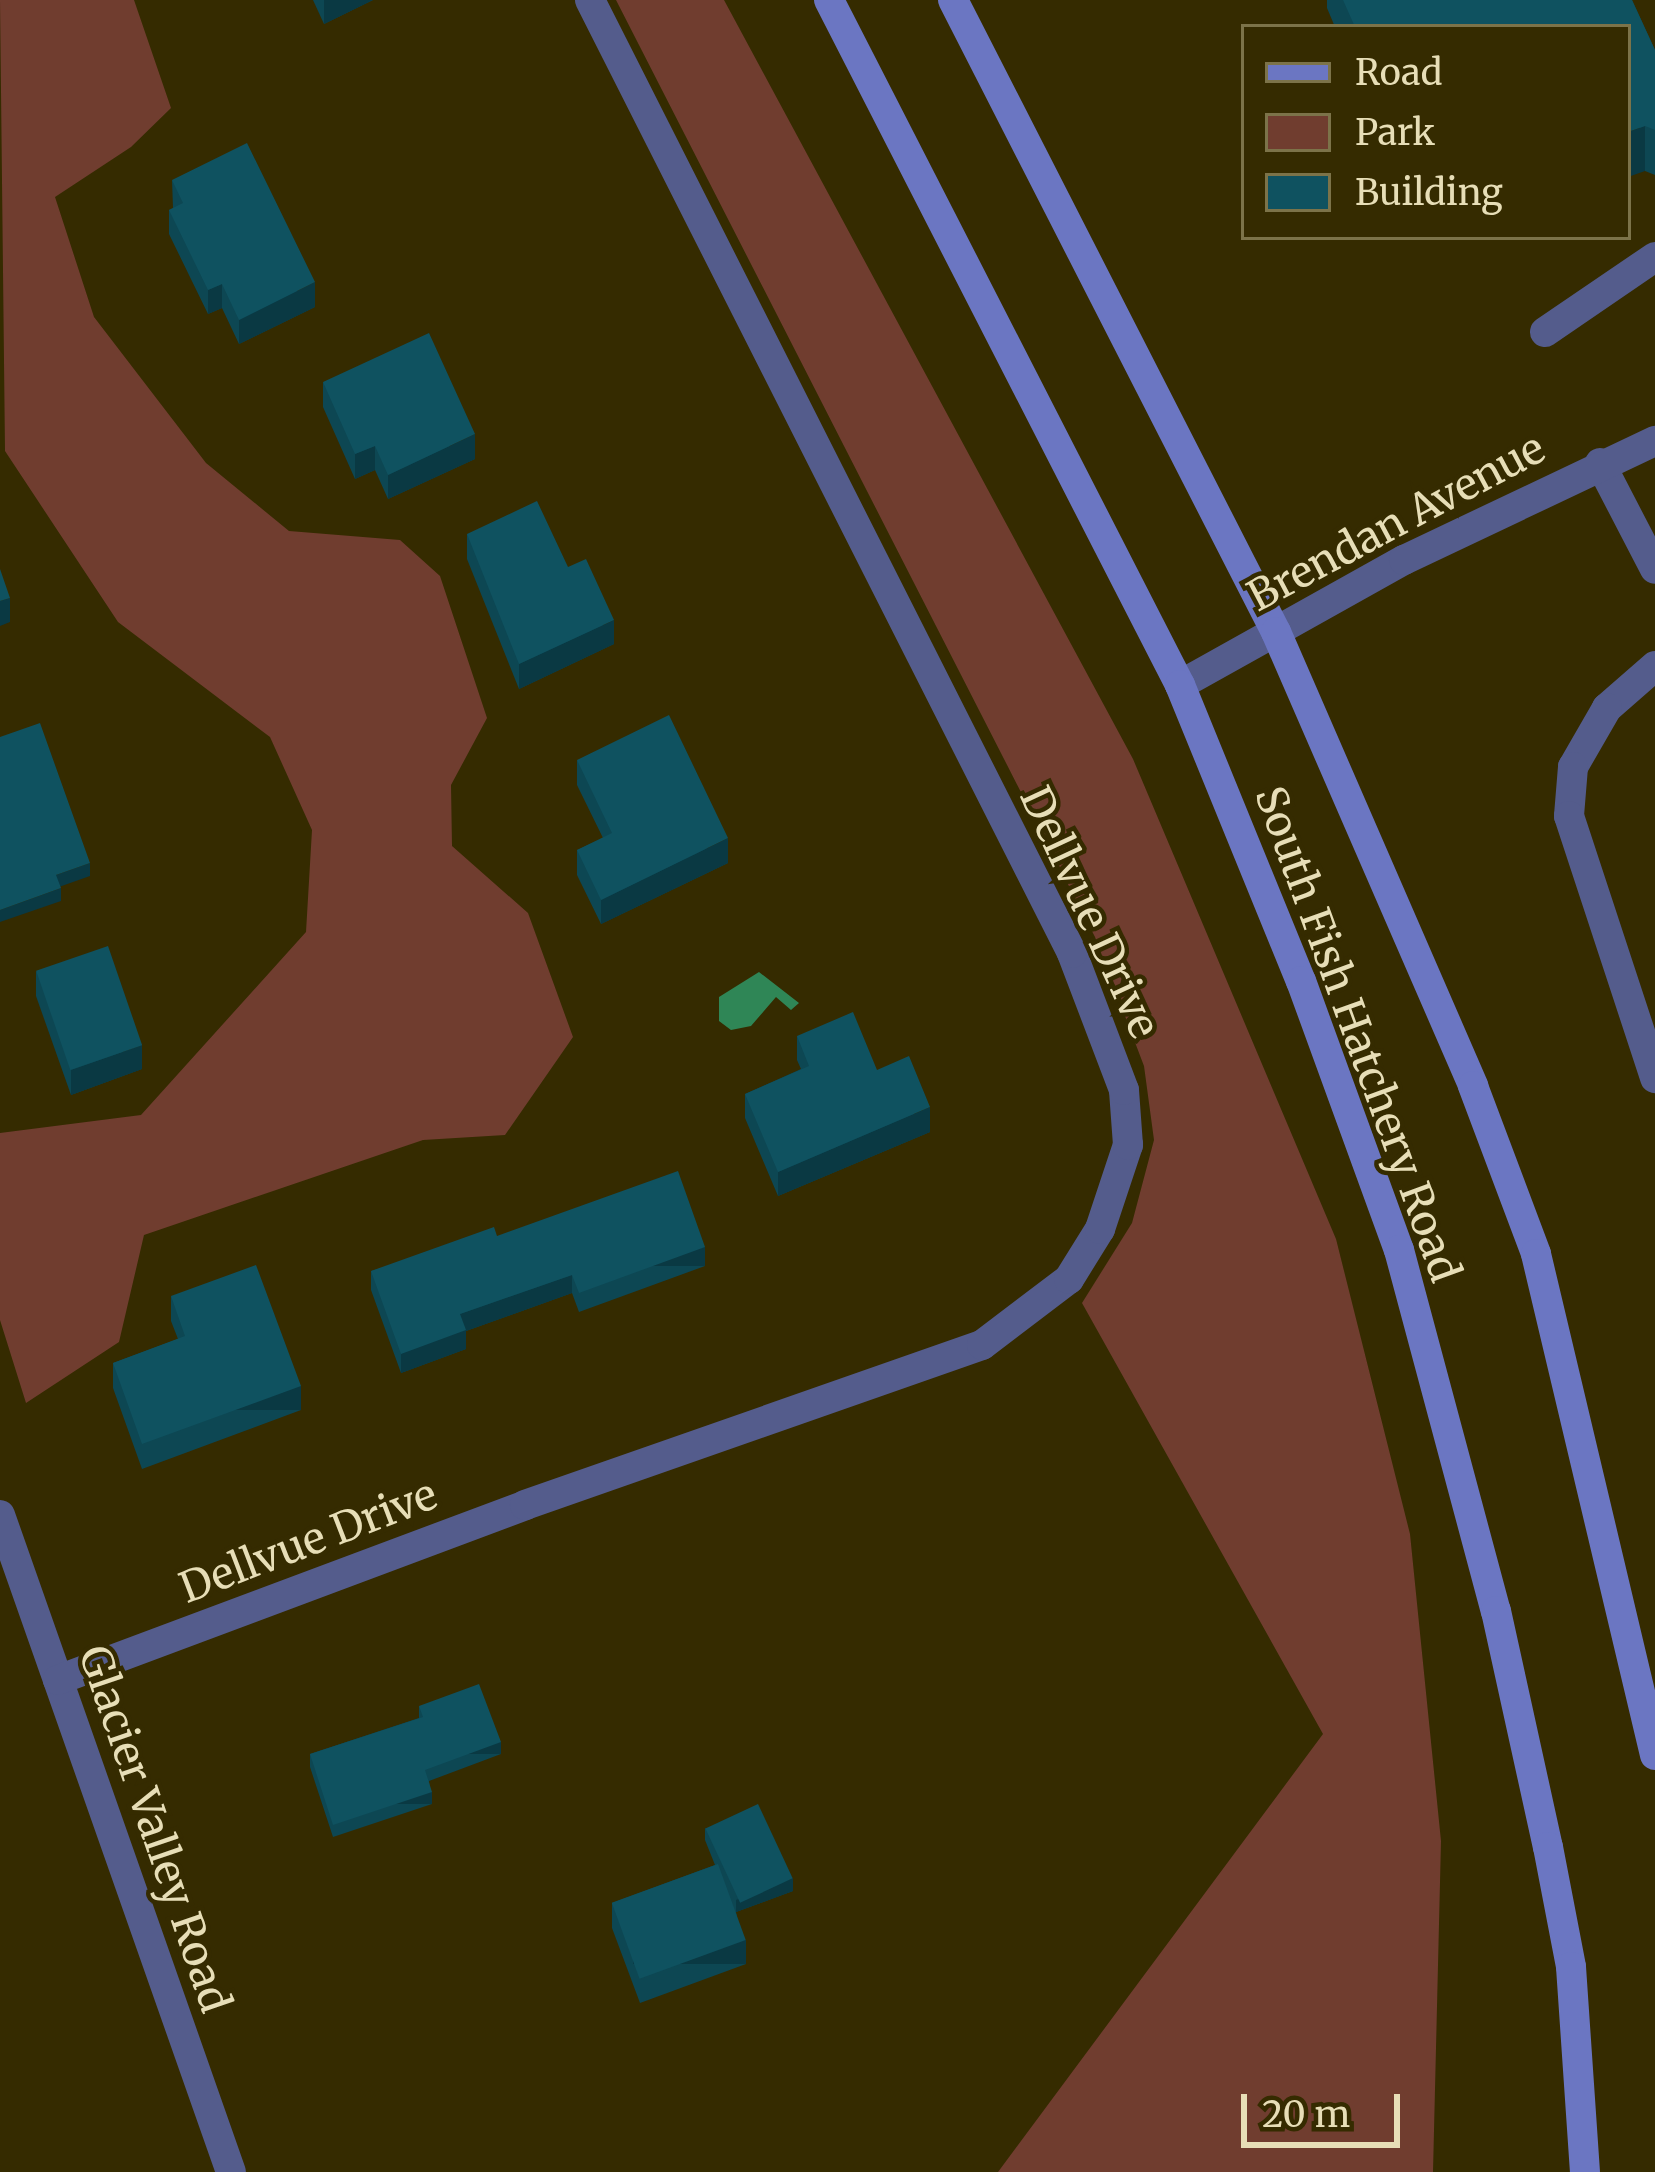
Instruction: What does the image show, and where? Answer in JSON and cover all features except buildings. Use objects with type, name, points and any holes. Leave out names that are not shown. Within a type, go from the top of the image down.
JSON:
[{"type":"main road","name":"South Fish Hatchery Road","points":[[829,0],[1180,686],[1301,981],[1427,1347],[1496,1611],[1571,1967],[1585,2172]]},
{"type":"main road","name":"South Fish Hatchery Road","points":[[953,0],[1276,632],[1416,945],[1536,1254],[1655,1755]]},
{"type":"street","name":"Dellvue Drive","points":[[58,1680],[982,1345],[1069,1279],[1100,1229],[1128,1144],[1124,1090],[1072,953],[590,0]]},
{"type":"street","points":[[1545,332],[1655,257]]},
{"type":"street","name":"Brendan Avenue","points":[[1180,686],[1600,463],[1655,441]]},
{"type":"street","points":[[1600,463],[1655,569]]},
{"type":"street","points":[[1655,666],[1607,708],[1573,767],[1569,816],[1655,1078]]},
{"type":"street","name":"Glacier Valley Road","points":[[0,1515],[231,2172]]},
{"type":"green space","points":[[0,0],[134,0],[171,108],[131,147],[55,197],[94,317],[206,463],[289,531],[400,540],[440,576],[487,718],[451,785],[452,846],[528,913],[573,1037],[505,1135],[423,1140],[144,1235],[119,1342],[26,1403],[0,1320],[0,1133],[141,1115],[306,932],[312,830],[270,737],[118,622],[5,451]]},
{"type":"green space","points":[[616,0],[724,0],[1133,759],[1336,1239],[1410,1534],[1441,1841],[1433,2172],[998,2172],[1323,1734],[1082,1303],[1132,1223],[1154,1140],[1144,1066],[1095,937]]},
{"type":"shaded area","points":[[759,972],[799,1003],[791,1010],[776,997],[751,1026],[731,1030],[719,1021],[719,997]]}]
